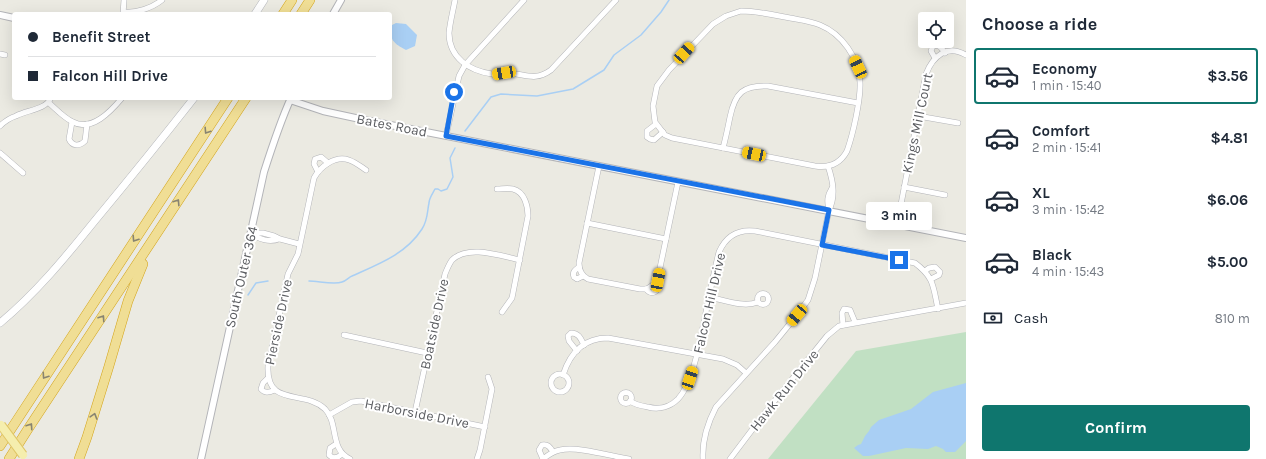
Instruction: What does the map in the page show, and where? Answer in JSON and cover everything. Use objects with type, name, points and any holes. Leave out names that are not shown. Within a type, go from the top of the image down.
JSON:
[{"type":"highway","points":[[284,12],[292,0]]},
{"type":"highway","points":[[302,12],[310,0]]},
{"type":"highway","points":[[0,446],[227,100]]},
{"type":"highway","points":[[10,459],[28,429],[245,100]]},
{"type":"highway","points":[[79,459],[131,291],[159,231]]},
{"type":"highway","points":[[0,438],[22,411]]},
{"type":"main road","points":[[255,12],[264,0]]},
{"type":"main road","points":[[0,323],[20,307],[62,261],[192,100]]},
{"type":"main road","points":[[1,425],[23,455]]},
{"type":"street","points":[[124,0],[124,12]]},
{"type":"street","points":[[134,12],[151,7],[162,0]]},
{"type":"street","points":[[334,12],[341,0]]},
{"type":"street","points":[[456,0],[450,28],[450,39],[451,46],[458,58],[465,65],[474,70],[492,74],[504,73],[528,77],[540,77],[551,70],[616,0]]},
{"type":"street","points":[[446,136],[456,86],[465,65],[524,0]]},
{"type":"street","points":[[741,11],[757,12],[818,24],[834,33],[848,47],[858,67],[860,83],[858,103],[845,156],[828,166],[815,166],[672,138],[663,132],[656,124],[654,116],[654,101],[657,86],[664,76],[713,24],[726,16],[741,11]]},
{"type":"street","points":[[0,15],[12,18]]},
{"type":"street","points":[[935,58],[931,51],[933,46],[936,45],[945,52],[954,50],[966,55]]},
{"type":"street","name":"Kings Mill Court","points":[[897,224],[926,74],[935,58],[945,52]]},
{"type":"street","points":[[724,148],[733,103],[738,95],[748,88],[758,85],[768,86],[858,103]]},
{"type":"street","points":[[0,126],[16,116],[33,111],[50,100],[72,122],[87,124],[98,120],[111,110],[120,100]]},
{"type":"street","name":"South Outer 364","points":[[201,459],[264,172],[273,142],[291,100]]},
{"type":"street","name":"Bates Road","points":[[294,100],[323,111],[966,238]]},
{"type":"street","points":[[918,116],[958,123]]},
{"type":"street","points":[[72,122],[69,139],[72,143],[77,145],[80,145],[85,141],[87,124]]},
{"type":"street","points":[[656,124],[647,130],[647,137],[654,140],[663,132]]},
{"type":"street","points":[[0,153],[23,173]]},
{"type":"street","name":"Pierside Drive","points":[[318,172],[314,164],[315,158],[321,157],[328,163]]},
{"type":"street","name":"Pierside Drive","points":[[329,415],[326,409],[316,403],[275,390],[270,384],[268,378],[268,366],[288,274],[298,254],[314,178],[328,163],[345,159],[358,164],[366,170]]},
{"type":"street","points":[[599,166],[579,267],[583,276],[588,279],[646,289],[657,282],[678,182]]},
{"type":"street","points":[[703,459],[705,432],[716,408],[779,337],[808,300],[815,278],[829,210],[833,202],[834,194],[832,188],[832,178],[828,166]]},
{"type":"street","points":[[904,187],[945,195]]},
{"type":"street","points":[[497,189],[514,189],[525,200],[528,208],[528,222],[512,298],[502,312]]},
{"type":"street","points":[[587,223],[666,238]]},
{"type":"street","name":"Falcon Hill Drive","points":[[630,401],[651,408],[666,407],[680,397],[690,378],[697,355],[719,252],[722,245],[738,232],[748,230],[755,231],[915,263],[925,271],[931,279],[938,309]]},
{"type":"street","points":[[251,233],[263,233],[299,244]]},
{"type":"street","name":"Boatside Drive","points":[[415,412],[444,274],[453,259],[466,252],[483,252],[520,260]]},
{"type":"street","points":[[579,267],[574,270],[574,277],[577,279],[583,276]]},
{"type":"street","name":"Falcon Hill Drive","points":[[925,271],[932,267],[939,270],[939,275],[931,279]]},
{"type":"street","points":[[709,297],[749,304],[758,302]]},
{"type":"street","name":"Hawk Run Drive","points":[[730,459],[827,336],[839,326],[966,303]]},
{"type":"street","points":[[843,325],[842,311],[844,309],[850,310],[855,322]]},
{"type":"street","points":[[577,351],[569,341],[568,336],[571,333],[579,335],[584,345]]},
{"type":"street","points":[[344,335],[427,353]]},
{"type":"street","points":[[563,375],[569,358],[592,340],[601,338],[615,339],[723,360],[737,365],[746,373]]},
{"type":"street","points":[[477,459],[492,390],[488,377]]},
{"type":"street","name":"Pierside Drive","points":[[268,378],[263,383],[261,389],[263,392],[267,393],[275,390]]},
{"type":"street","name":"Harborside Drive","points":[[329,415],[352,402],[362,401],[485,427]]},
{"type":"street","points":[[329,415],[333,424],[336,444],[342,454],[350,459]]},
{"type":"street","points":[[336,444],[330,448],[328,455],[333,458],[342,454]]},
{"type":"street","points":[[553,452],[549,446],[545,444],[542,444],[539,450],[543,459],[553,452],[564,449],[579,450],[608,457],[629,459]]},
{"type":"green space","points":[[966,332],[966,459],[768,459],[856,351]]},
{"type":"water","points":[[396,23],[406,24],[417,35],[415,46],[406,50],[393,41],[392,25]]},
{"type":"water","points":[[966,383],[966,441],[955,452],[946,452],[936,446],[928,449],[906,448],[863,456],[854,448],[861,444],[871,427],[879,420],[911,409],[933,392]]},
{"type":"waterway","points":[[465,131],[491,97],[501,94],[537,96],[573,89],[604,70],[614,55],[641,35],[661,12],[669,0]]},
{"type":"waterway","points":[[309,281],[339,283],[400,252],[416,238],[424,226],[430,199],[435,189],[441,191],[447,189],[453,177],[450,158],[455,148]]},
{"type":"waterway","points":[[248,295],[256,283],[268,281]]},
{"type":"route","points":[[454,92],[446,136],[499,145],[678,182],[829,210],[822,245],[899,260]]}]
